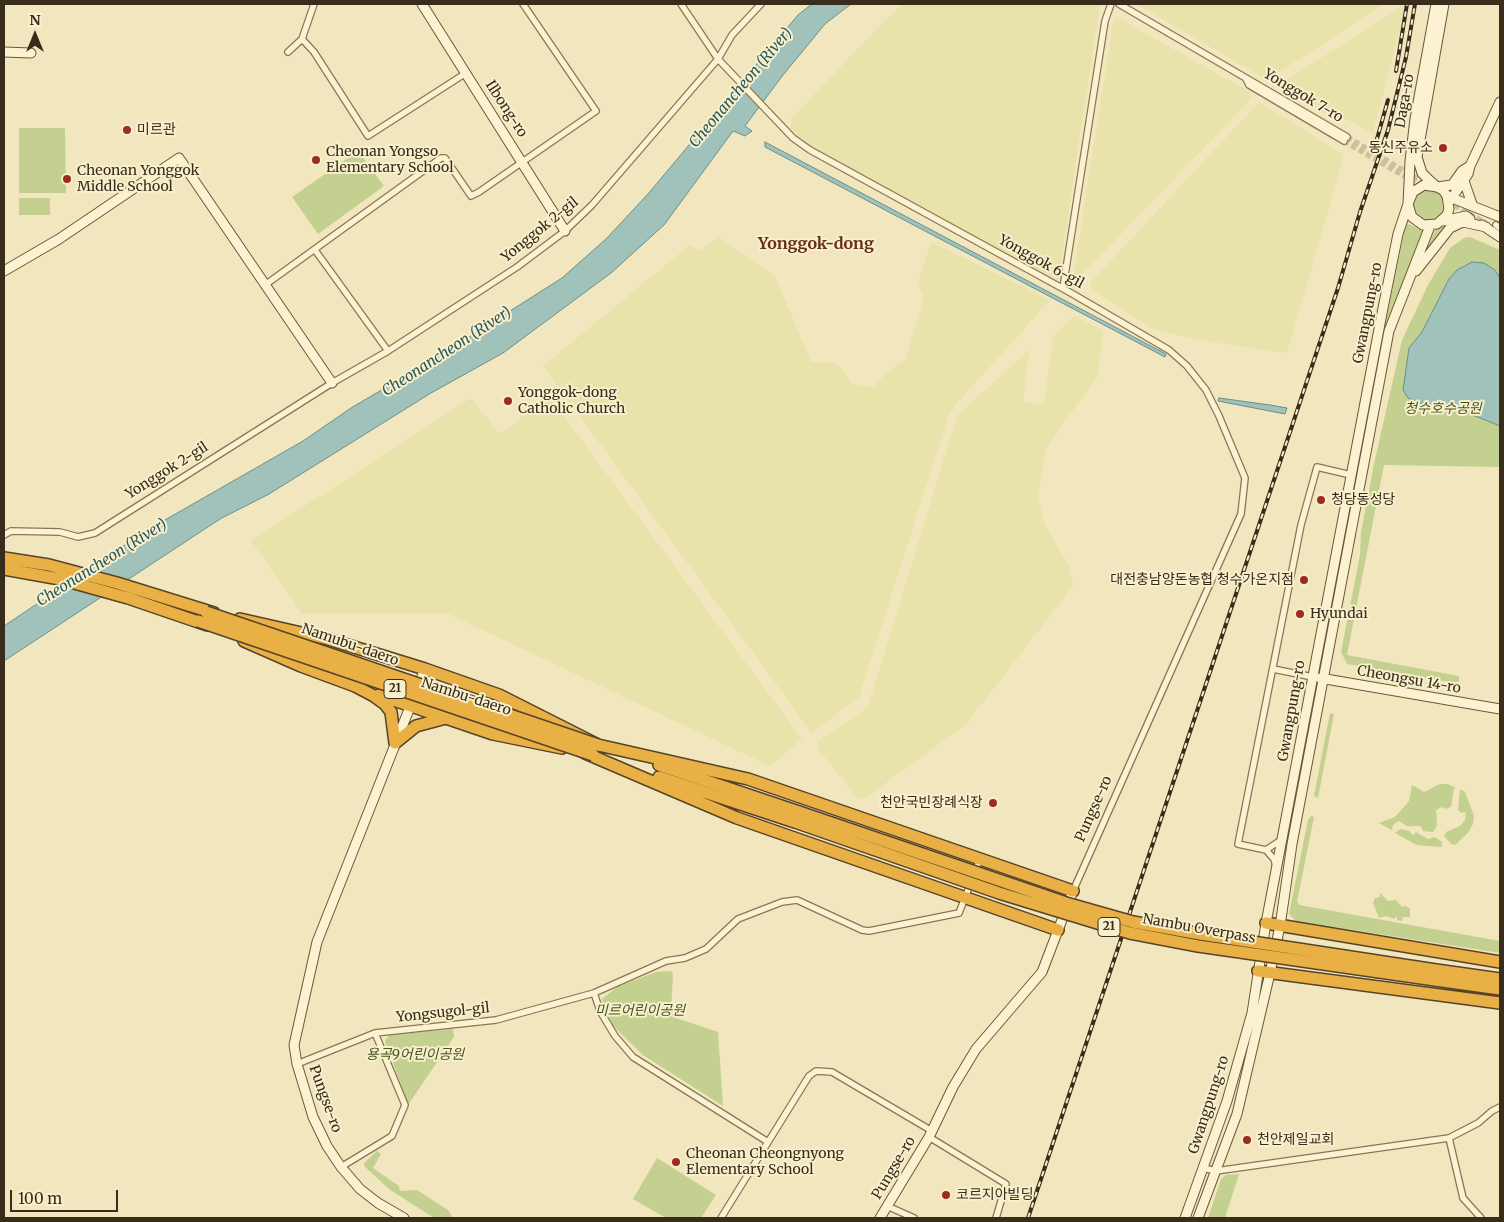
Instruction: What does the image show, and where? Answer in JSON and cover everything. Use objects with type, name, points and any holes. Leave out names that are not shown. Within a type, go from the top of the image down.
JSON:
[{"type":"highway","name":"21","points":[[4,558],[49,566],[158,595],[206,612]]},
{"type":"highway","name":"Nambu-daero","points":[[4,569],[31,573],[128,598],[797,817]]},
{"type":"highway","points":[[206,612],[328,639],[425,669],[499,695],[596,750],[737,818],[1058,930]]},
{"type":"highway","name":"Namubu-daero","points":[[206,612],[596,750]]},
{"type":"highway","points":[[198,621],[301,666],[412,707],[493,734],[596,750],[748,779],[1073,891]]},
{"type":"highway","points":[[355,686],[385,704],[391,712],[395,743]]},
{"type":"highway","points":[[395,743],[416,726],[446,718]]},
{"type":"highway","name":"Nambu Overpass","points":[[797,817],[999,893],[1130,933],[1198,946],[1436,975]]},
{"type":"highway","points":[[1266,923],[1500,962]]},
{"type":"highway","points":[[1258,971],[1500,1003]]},
{"type":"highway","name":"21","points":[[1436,975],[1500,978]]},
{"type":"highway","name":"21","points":[[1436,975],[1500,989]]},
{"type":"street","points":[[288,52],[302,39],[314,4]]},
{"type":"street","name":"Ilbong-ro","points":[[422,4],[566,230]]},
{"type":"street","points":[[265,285],[442,158],[445,158],[471,196],[596,111],[523,4]]},
{"type":"street","name":"Yonggok 6-gil","points":[[681,4],[718,59],[793,138],[810,150],[1062,288],[1169,350],[1187,366],[1206,390],[1245,478]]},
{"type":"street","name":"Yonggok 2-gil","points":[[4,535],[11,531],[60,532],[78,537],[95,533],[332,383],[388,351],[517,267],[566,230],[592,205],[718,59],[732,35],[762,4]]},
{"type":"street","points":[[1062,288],[1105,21],[1111,4]]},
{"type":"street","name":"Yonggok 7-ro","points":[[1118,4],[1246,79],[1249,84],[1345,139]]},
{"type":"street","name":"Daga-ro","points":[[1408,204],[1410,161],[1436,4]]},
{"type":"street","name":"Daga-ro","points":[[1438,186],[1422,173],[1417,157],[1444,4]]},
{"type":"street","points":[[302,39],[314,52],[342,99],[368,136],[466,72]]},
{"type":"street","points":[[4,52],[31,53]]},
{"type":"street","points":[[1443,221],[1449,209],[1450,198],[1464,181],[1500,102]]},
{"type":"street","points":[[4,271],[59,239],[179,158],[332,383]]},
{"type":"street","points":[[1398,234],[1410,161]]},
{"type":"street","points":[[1470,166],[1462,171],[1452,185],[1424,185],[1418,188],[1409,198],[1408,204],[1412,218],[1417,222],[1430,226],[1466,216],[1495,223]]},
{"type":"street","points":[[1464,181],[1472,204]]},
{"type":"street","points":[[1438,186],[1450,198],[1472,204],[1495,223],[1500,232]]},
{"type":"street","name":"Gwangpung-ro","points":[[1185,1218],[1227,1101],[1252,1013],[1266,923],[1351,474],[1398,234],[1408,204]]},
{"type":"street","points":[[1412,278],[1450,228],[1463,222],[1495,223]]},
{"type":"street","points":[[1495,223],[1500,237]]},
{"type":"street","name":"Gwangpung-ro","points":[[1198,1218],[1238,1114],[1280,926],[1292,844],[1390,331],[1412,278],[1430,226]]},
{"type":"street","points":[[316,250],[388,351]]},
{"type":"street","points":[[1277,871],[1274,859],[1266,850],[1238,844],[1301,525],[1317,467],[1351,474]]},
{"type":"street","name":"Pungse-ro","points":[[880,1218],[930,1134],[953,1087],[976,1049],[1042,972],[1073,891],[1241,514],[1245,478]]},
{"type":"street","points":[[1273,668],[1313,677]]},
{"type":"street","points":[[395,743],[412,707],[425,669]]},
{"type":"street","name":"Cheongsu 14-ro","points":[[1313,677],[1500,709]]},
{"type":"street","name":"Pungse-ro","points":[[395,743],[317,942],[294,1045],[297,1064],[313,1117],[341,1168],[366,1194],[404,1218]]},
{"type":"street","points":[[1266,850],[1283,839]]},
{"type":"street","name":"Yongsugol-gil","points":[[297,1064],[375,1032],[496,1020],[594,993],[666,961],[685,958],[706,949],[738,919],[782,902],[797,900],[862,930],[869,931],[958,913],[980,859]]},
{"type":"street","points":[[594,993],[600,1012],[614,1036],[633,1057],[768,1142]]},
{"type":"street","points":[[341,1168],[392,1136],[405,1105],[375,1032]]},
{"type":"street","name":"Pungse-ro","points":[[721,1218],[809,1076],[816,1071],[832,1072],[930,1134]]},
{"type":"street","points":[[1203,1168],[1216,1171],[1449,1138],[1478,1123],[1500,1107]]},
{"type":"street","points":[[930,1134],[1006,1184],[996,1218]]},
{"type":"street","points":[[1449,1138],[1463,1198],[1481,1218]]},
{"type":"street","points":[[887,1206],[914,1218]]},
{"type":"shaded area","points":[[904,4],[1100,4],[1058,280],[1051,281],[817,152],[791,129],[791,119],[885,20]]},
{"type":"shaded area","points":[[1137,4],[1384,4],[1267,80]]},
{"type":"shaded area","points":[[1401,6],[1405,8],[1373,133],[1344,118],[1319,111],[1278,86]]},
{"type":"shaded area","points":[[1116,17],[1250,92],[1251,99],[1072,285],[1113,23]]},
{"type":"shaded area","points":[[1259,102],[1344,155],[1287,353],[1199,340],[1153,329],[1092,290],[1091,282]]},
{"type":"shaded area","points":[[719,237],[775,276],[811,362],[832,362],[840,367],[853,385],[873,387],[887,372],[906,359],[924,297],[918,283],[931,242],[1050,300],[950,411],[859,697],[812,733],[543,366],[690,245],[699,251]]},
{"type":"shaded area","points":[[1074,316],[1103,331],[1098,375],[1046,448],[1038,497],[1044,523],[1069,567],[1073,586],[966,724],[864,799],[857,797],[819,750],[818,741],[868,707],[957,416],[1029,350],[1023,402],[1044,405],[1053,337]]},
{"type":"shaded area","points":[[549,396],[802,739],[770,766],[449,614],[301,614],[294,601],[251,541],[471,398],[500,434]]},
{"type":"green space","points":[[19,128],[65,128],[66,193],[19,193]]},
{"type":"green space","points":[[358,151],[384,186],[318,234],[292,197]]},
{"type":"green space","points":[[1430,188],[1442,193],[1447,205],[1442,217],[1430,222],[1418,217],[1413,205],[1418,193]]},
{"type":"green space","points":[[19,198],[50,198],[50,215],[19,215]]},
{"type":"green space","points":[[1406,223],[1425,231],[1385,326]]},
{"type":"green space","points":[[1449,225],[1423,258],[1436,228]]},
{"type":"green space","name":"청수호수공원","points":[[1470,237],[1500,250],[1500,467],[1384,465],[1347,655],[1459,676],[1459,681],[1456,683],[1347,664],[1341,652],[1360,555],[1361,532],[1374,464],[1402,340],[1428,285],[1450,248],[1464,238]]},
{"type":"green space","points":[[1330,713],[1334,714],[1318,798],[1314,796]]},
{"type":"green space","points":[[1440,784],[1448,784],[1458,789],[1454,788],[1451,807],[1445,809],[1442,807],[1436,810],[1437,826],[1433,832],[1423,831],[1421,826],[1407,826],[1399,821],[1393,825],[1392,830],[1379,823],[1395,817],[1409,801],[1412,785],[1424,792]]},
{"type":"green space","points":[[1460,789],[1465,792],[1474,816],[1473,824],[1468,833],[1455,845],[1451,844],[1444,836],[1446,832],[1460,826],[1465,820],[1466,812],[1461,813],[1458,810]]},
{"type":"green space","points":[[1311,816],[1314,817],[1297,902],[1299,905],[1500,941],[1500,953],[1296,921],[1289,914],[1308,820]]},
{"type":"green space","points":[[1400,829],[1409,831],[1413,835],[1416,832],[1428,839],[1435,837],[1442,842],[1442,847],[1417,845],[1395,833]]},
{"type":"green space","points":[[1380,893],[1388,901],[1396,900],[1402,907],[1406,906],[1410,909],[1410,917],[1403,917],[1402,921],[1397,920],[1397,916],[1394,919],[1386,916],[1379,918],[1373,903],[1375,898],[1380,897]]},
{"type":"green space","name":"미르어린이공원","points":[[671,971],[673,974],[671,1011],[676,1018],[718,1032],[723,1106],[643,1055],[613,1026],[605,1009],[602,999],[617,987],[656,972]]},
{"type":"green space","name":"용곡9어린이공원","points":[[453,1029],[454,1037],[408,1105],[385,1041],[389,1035]]},
{"type":"green space","points":[[377,1151],[381,1154],[373,1168],[399,1186],[400,1191],[417,1190],[448,1210],[453,1218],[434,1218],[389,1189],[364,1166],[364,1163]]},
{"type":"green space","points":[[657,1158],[716,1195],[701,1218],[666,1218],[633,1199]]},
{"type":"green space","points":[[1239,1174],[1225,1218],[1208,1218],[1221,1179],[1226,1175]]},
{"type":"water","name":"Cheonancheon (River)","points":[[812,4],[851,4],[825,24],[783,75],[745,126],[752,131],[745,136],[733,131],[664,225],[611,273],[503,353],[431,393],[269,494],[220,519],[4,661],[4,626],[144,532],[303,441],[351,408],[436,358],[562,278],[606,239],[648,194],[798,15]]},
{"type":"water","points":[[765,142],[1166,354],[1165,357],[765,147]]},
{"type":"water","points":[[1472,262],[1484,263],[1495,270],[1500,278],[1500,426],[1453,407],[1419,403],[1408,398],[1403,390],[1409,348],[1422,332],[1449,279],[1457,270]]},
{"type":"water","points":[[1219,398],[1287,408],[1285,414],[1218,401]]},
{"type":"tunnel","points":[[1347,137],[1428,185]]},
{"type":"tunnel","points":[[1344,141],[1487,224]]},
{"type":"railway","points":[[1396,71],[1407,4]]},
{"type":"railway","points":[[1028,1218],[1338,288],[1360,212],[1388,130],[1406,57],[1415,4]]},
{"type":"railway","points":[[1373,153],[1388,100]]},
{"type":"place","name":"미르관","points":[[127,130]]},
{"type":"place","name":"동신주유소","points":[[1443,148]]},
{"type":"place","name":"Cheonan Yongso Elementary School","points":[[316,160]]},
{"type":"place","name":"Cheonan Yonggok Middle School","points":[[67,179]]},
{"type":"place","name":"Yonggok-dong Catholic Church","points":[[508,401]]},
{"type":"place","name":"청당동성당","points":[[1321,500]]},
{"type":"place","name":"대전충남양돈농협 청수가온지점","points":[[1304,580]]},
{"type":"place","name":"Hyundai","points":[[1300,614]]},
{"type":"place","name":"천안국빈장례식장","points":[[993,803]]},
{"type":"place","name":"천안제일교회","points":[[1247,1140]]},
{"type":"place","name":"Cheonan Cheongnyong Elementary School","points":[[676,1162]]},
{"type":"place","name":"코르지아빌딩","points":[[946,1195]]},
{"type":"district","name":"Yonggok-dong","points":[[816,244]]}]
